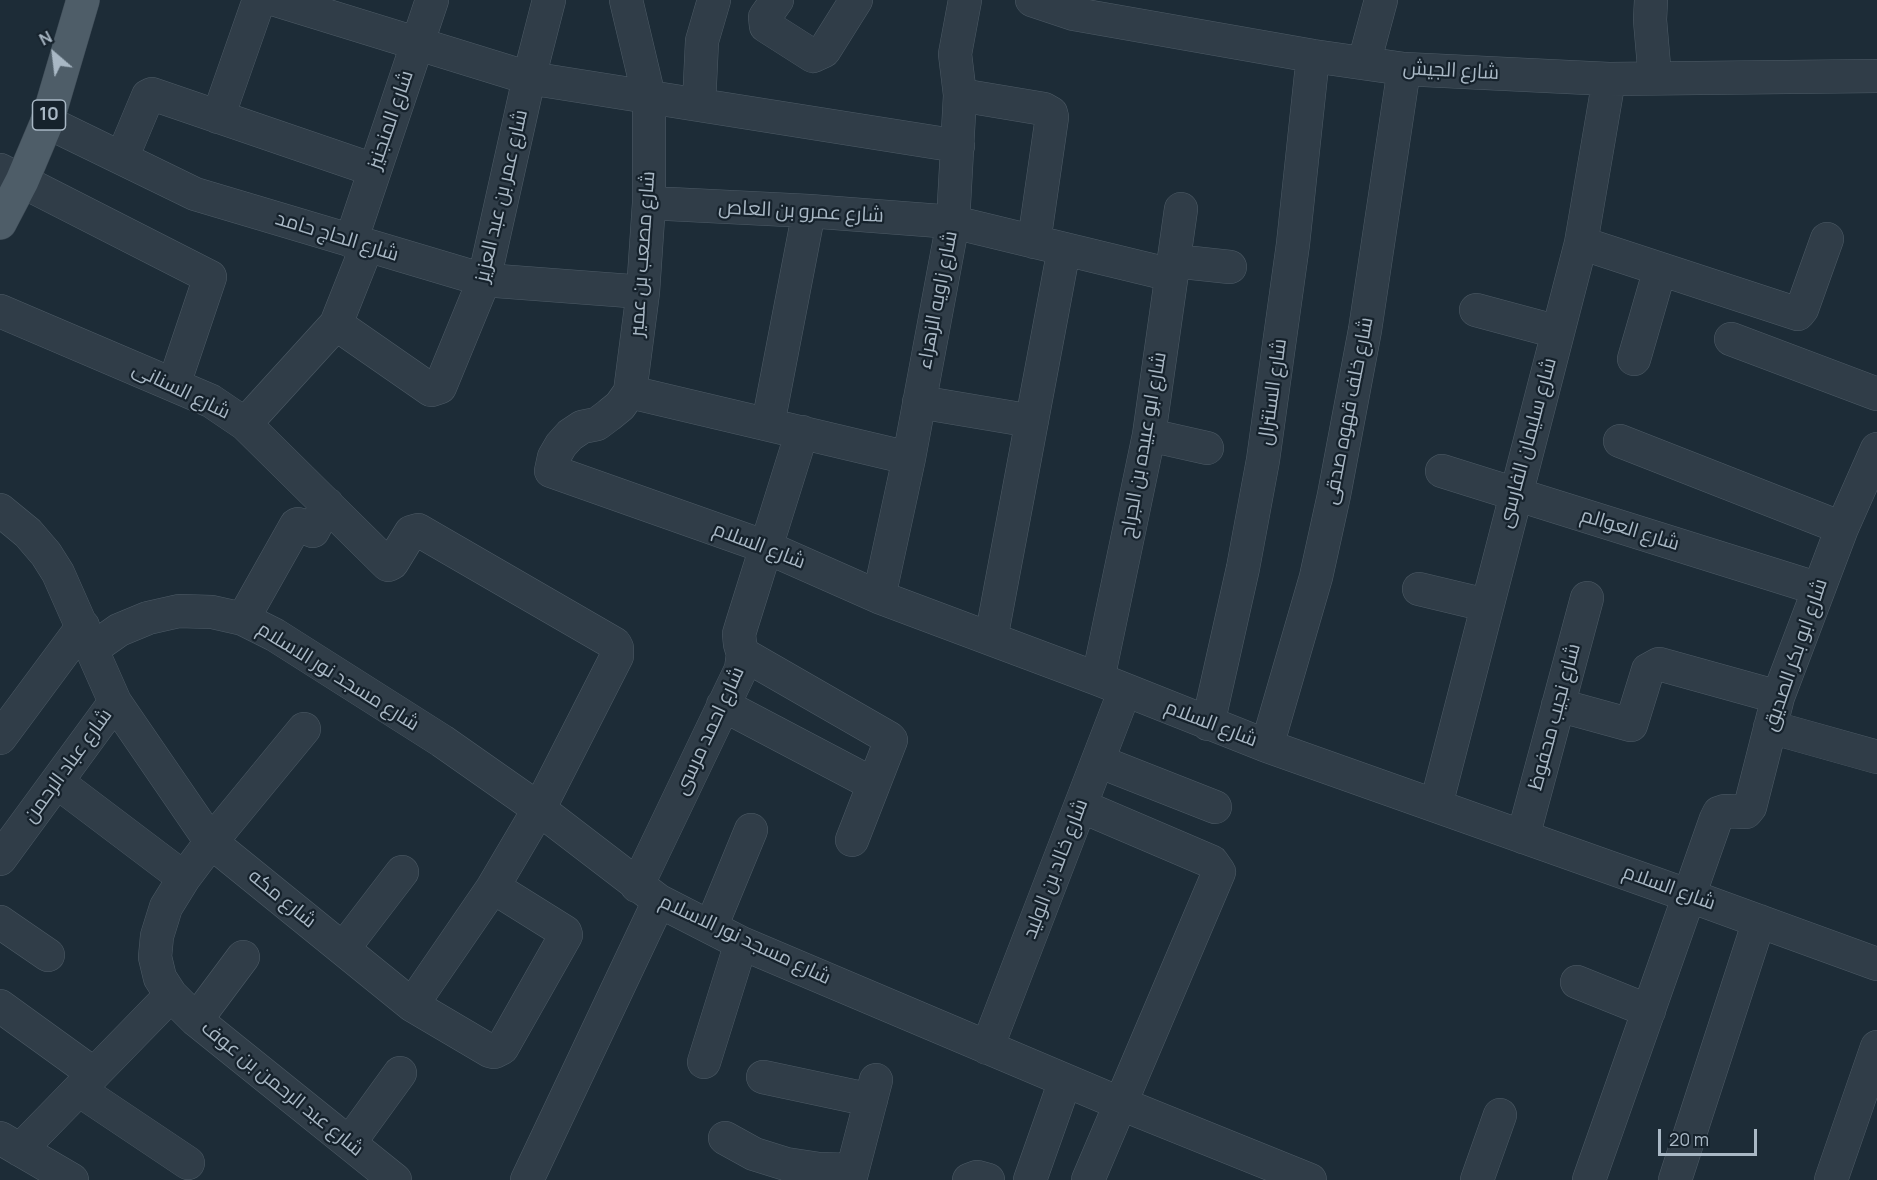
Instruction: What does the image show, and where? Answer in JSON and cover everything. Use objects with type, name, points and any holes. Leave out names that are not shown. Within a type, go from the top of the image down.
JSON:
[{"type":"main road","name":"10","points":[[0,223],[11,176],[47,122],[83,0]]},
{"type":"street","points":[[218,117],[259,0]]},
{"type":"street","points":[[276,0],[529,78],[958,146]]},
{"type":"street","name":"شارع المنجنيز","points":[[336,324],[359,244],[374,170],[432,0]]},
{"type":"street","name":"شارع عمر بن عبد العزيز","points":[[336,324],[431,390],[440,387],[484,280],[529,78],[549,0]]},
{"type":"street","name":"شارع مصعب بن عمير","points":[[626,0],[649,97],[649,203],[643,292],[630,392]]},
{"type":"street","points":[[699,104],[702,41],[714,0]]},
{"type":"street","points":[[777,0],[765,17],[766,26],[813,56],[824,51],[856,0]]},
{"type":"street","name":"شارع زاويه الزهراء","points":[[879,597],[909,458],[953,222],[960,94],[955,54],[965,0]]},
{"type":"street","name":"شارع الجيش","points":[[1032,0],[1074,14],[1124,12],[1313,56],[1404,69],[1609,79],[1877,76]]},
{"type":"street","points":[[1364,63],[1381,0]]},
{"type":"street","points":[[1651,0],[1650,20],[1655,78]]},
{"type":"street","name":"شارع السنترال","points":[[1208,724],[1243,567],[1263,460],[1293,244],[1313,56]]},
{"type":"street","name":"شارع خلف قهوه صدقى","points":[[1267,746],[1316,577],[1336,483],[1365,330],[1404,69]]},
{"type":"street","name":"شارع سليمان الفارسى","points":[[1436,805],[1581,243],[1609,79]]},
{"type":"street","points":[[122,158],[151,94],[374,170]]},
{"type":"street","points":[[960,94],[1044,109],[1051,113],[1052,117],[1049,245],[1032,421],[991,639]]},
{"type":"street","name":"شارع الحاج حامد","points":[[47,122],[195,194],[484,280],[643,292]]},
{"type":"street","points":[[11,176],[210,277],[174,384]]},
{"type":"street","name":"شارع عمرو بن العاص","points":[[649,203],[809,211],[953,222],[1049,245],[1173,268],[1230,267]]},
{"type":"street","name":"شارع ابو عبيده بن الجراح","points":[[1111,684],[1181,209]]},
{"type":"street","points":[[768,424],[809,211]]},
{"type":"street","points":[[1581,243],[1798,314],[1802,309],[1827,239]]},
{"type":"street","points":[[1634,359],[1660,269]]},
{"type":"street","points":[[1476,310],[1558,332]]},
{"type":"street","name":"شارع السنانى","points":[[0,311],[211,401],[245,424],[388,565],[392,563],[411,531],[418,530],[615,644],[617,656],[539,809]]},
{"type":"street","points":[[245,424],[336,324]]},
{"type":"street","points":[[1731,339],[1877,394]]},
{"type":"street","points":[[630,392],[909,458]]},
{"type":"street","name":"شارع السلام","points":[[630,392],[620,406],[597,424],[582,427],[570,435],[554,457],[551,471],[766,547],[879,597],[1111,684],[1267,746],[1877,964]]},
{"type":"street","points":[[919,402],[1032,421]]},
{"type":"street","name":"شارع احمد مرسى","points":[[527,1180],[648,894],[723,705],[741,669],[743,654],[739,634],[802,432]]},
{"type":"street","points":[[1149,435],[1207,448]]},
{"type":"street","points":[[1620,441],[1842,528]]},
{"type":"street","name":"شارع ابو بكر الصديق","points":[[1590,1180],[1719,813],[1746,812],[1750,807],[1774,712],[1842,528],[1877,449]]},
{"type":"street","name":"شارع العوالم","points":[[1442,471],[1819,589]]},
{"type":"street","points":[[243,619],[296,525],[313,531],[327,504]]},
{"type":"street","name":"شارع مكه","points":[[0,510],[28,533],[46,554],[58,573],[115,702],[211,842],[412,1005],[490,1051],[502,1048],[566,935],[493,887]]},
{"type":"street","points":[[1419,589],[1486,605]]},
{"type":"street","name":"شارع نجيب محفوظ","points":[[1523,837],[1587,598]]},
{"type":"street","name":"شارع مسجد نور الاسلام","points":[[0,738],[88,638],[119,630],[148,618],[179,611],[212,612],[243,619],[275,635],[380,700],[539,809],[648,894],[741,943],[1065,1081],[1310,1180]]},
{"type":"street","points":[[743,654],[891,740],[852,840]]},
{"type":"street","points":[[1558,705],[1631,725],[1648,670],[1659,664],[1877,758]]},
{"type":"street","name":"شارع خالد بن الوليد","points":[[987,1048],[1098,761],[1111,684]]},
{"type":"street","name":"شارع عباد الرحمن","points":[[0,859],[115,702]]},
{"type":"street","points":[[723,705],[873,784]]},
{"type":"street","name":"شارع عبد الرحمن بن عوف","points":[[304,729],[184,878],[166,908],[155,957],[160,978],[171,995],[196,1020],[395,1180]]},
{"type":"street","points":[[1098,761],[1215,807]]},
{"type":"street","points":[[57,782],[184,878]]},
{"type":"street","points":[[1081,806],[1212,862],[1219,872],[1088,1180]]},
{"type":"street","points":[[412,1005],[493,887],[539,809]]},
{"type":"street","points":[[711,927],[751,830]]},
{"type":"street","points":[[343,949],[402,872]]},
{"type":"street","points":[[1675,1180],[1759,921]]},
{"type":"street","points":[[0,922],[48,955]]},
{"type":"street","points":[[704,1062],[741,943]]},
{"type":"street","points":[[196,1020],[243,957]]},
{"type":"street","points":[[1577,982],[1649,1011]]},
{"type":"street","points":[[72,1180],[10,1144],[87,1082],[171,995]]},
{"type":"street","points":[[0,1006],[87,1082],[188,1163]]},
{"type":"street","points":[[1831,1180],[1877,1047]]},
{"type":"street","points":[[350,1142],[400,1073]]},
{"type":"street","points":[[725,1138],[754,1154],[786,1164],[851,1175],[874,1090],[763,1077]]},
{"type":"street","points":[[1030,1180],[1065,1081]]},
{"type":"street","points":[[1477,1180],[1500,1115]]},
{"type":"street","points":[[969,1180],[977,1177],[988,1180]]}]
